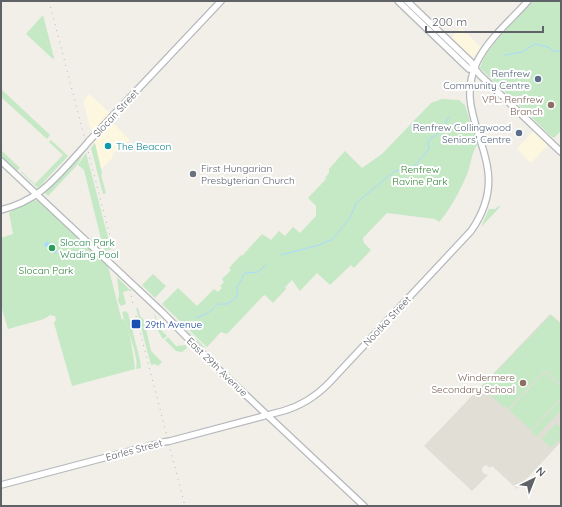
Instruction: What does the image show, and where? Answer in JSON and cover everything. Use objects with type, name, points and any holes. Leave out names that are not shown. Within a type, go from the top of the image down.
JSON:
[{"type":"street","name":"Slocan Street","points":[[1,210],[20,204],[37,195],[90,141],[221,1]]},
{"type":"street","points":[[398,1],[468,69],[474,69]]},
{"type":"street","points":[[407,1],[471,62],[474,69],[561,152]]},
{"type":"street","name":"Nootka Street","points":[[268,415],[299,405],[312,398],[325,386],[465,238],[477,222],[486,202],[489,182],[488,166],[473,120],[470,102],[471,80],[477,62],[487,46],[528,1]]},
{"type":"street","name":"East 29th Avenue","points":[[1,161],[160,311],[216,367],[364,506]]},
{"type":"street","name":"Earles Street","points":[[1,485],[268,415]]},
{"type":"shaded area","points":[[461,28],[481,47],[473,59],[471,59],[451,40]]},
{"type":"shaded area","points":[[89,94],[110,113],[93,131],[90,127],[84,103]]},
{"type":"shaded area","points":[[111,124],[114,124],[130,140],[125,146],[123,144],[112,155],[113,157],[101,169],[94,142]]},
{"type":"shaded area","points":[[533,131],[546,143],[547,146],[531,163],[517,149]]},
{"type":"shaded area","name":"Windermere Secondary School","points":[[550,314],[561,323],[561,442],[517,489],[492,466],[490,468],[486,465],[482,470],[483,473],[488,475],[472,491],[424,446]]},
{"type":"green space","points":[[401,1],[404,1],[469,64]]},
{"type":"green space","points":[[534,1],[561,1],[561,131],[554,138],[480,68],[483,60],[496,42],[511,24]]},
{"type":"green space","points":[[43,15],[54,58],[53,59],[26,34]]},
{"type":"green space","points":[[1,89],[50,135],[47,139],[1,97]]},
{"type":"green space","name":"Renfrew Ravine Park","points":[[442,99],[459,100],[465,105],[477,145],[473,152],[468,173],[451,206],[439,222],[435,219],[387,213],[363,238],[364,243],[371,250],[354,268],[351,265],[330,285],[317,273],[300,291],[292,280],[273,303],[265,295],[263,296],[227,334],[221,332],[207,347],[162,304],[178,288],[197,306],[214,289],[218,292],[222,288],[220,286],[224,282],[222,279],[231,270],[229,268],[262,234],[271,240],[279,231],[285,236],[293,227],[300,233],[316,216],[316,206],[308,198],[326,179],[325,178],[329,173],[329,169],[345,151],[362,168],[382,154],[431,103]]},
{"type":"green space","points":[[51,140],[68,156],[38,188],[21,171],[35,184],[63,155],[49,142]]},
{"type":"green space","points":[[95,143],[106,193],[103,194],[91,148]]},
{"type":"green space","points":[[1,150],[20,168],[17,171],[1,156]]},
{"type":"green space","points":[[84,153],[77,165],[48,196],[45,193]]},
{"type":"green space","points":[[86,153],[111,249],[105,251],[84,170],[78,165]]},
{"type":"green space","name":"Slocan Park","points":[[34,200],[39,201],[108,266],[122,321],[123,317],[130,337],[135,369],[72,386],[54,323],[56,320],[55,316],[50,315],[44,319],[8,329],[1,306],[1,238],[13,234],[9,213]]},
{"type":"green space","points":[[499,206],[500,207],[481,227],[489,209],[495,209]]},
{"type":"green space","points":[[153,274],[166,286],[155,298],[142,285]]},
{"type":"green space","points":[[117,277],[130,290],[123,292],[126,304],[121,306],[118,301],[119,294]]},
{"type":"green space","points":[[136,308],[138,308],[140,316],[144,320],[151,351],[162,362],[158,366],[155,364],[151,365]]},
{"type":"green space","points":[[126,311],[128,313],[141,368],[136,369],[136,358],[122,312]]},
{"type":"green space","points":[[154,313],[157,326],[167,336],[163,339],[158,331]]},
{"type":"green space","points":[[169,313],[206,348],[205,349]]},
{"type":"green space","points":[[551,315],[561,324],[561,385],[545,370],[508,409],[481,387]]},
{"type":"green space","points":[[168,337],[176,346],[186,345],[187,348],[182,352],[176,351],[165,340]]},
{"type":"green space","points":[[545,372],[561,387],[561,398],[531,430],[509,410]]},
{"type":"green space","points":[[561,400],[561,410],[536,437],[531,432]]},
{"type":"green space","points":[[556,423],[561,428],[561,437],[552,428]]},
{"type":"green space","points":[[551,428],[561,438],[557,443],[546,433]]},
{"type":"green space","points":[[546,434],[556,443],[551,448],[541,438]]},
{"type":"water","points":[[47,241],[57,250],[55,254],[44,245]]},
{"type":"waterway","points":[[505,55],[522,52],[535,44],[548,47],[553,51],[561,51]]},
{"type":"waterway","points":[[281,255],[319,245],[333,239],[350,218],[356,203],[395,171],[411,170],[429,149],[428,143],[431,138],[439,133],[449,117]]},
{"type":"waterway","points":[[196,318],[208,313],[218,304],[227,304],[237,297],[237,286],[245,273],[258,272],[266,265]]},
{"type":"railway","points":[[49,1],[116,259]]},
{"type":"railway","points":[[130,290],[133,303]]},
{"type":"railway","points":[[136,316],[185,506]]},
{"type":"place","name":"Renfrew Community Centre","points":[[538,79]]},
{"type":"place","name":"VPL: Renfrew Branch","points":[[551,105]]},
{"type":"place","name":"Renfrew Collingwood Seniors' Centre","points":[[519,133]]},
{"type":"place","name":"The Beacon","points":[[108,146]]},
{"type":"place","name":"First Hungarian Presbyterian Church","points":[[193,174]]},
{"type":"place","name":"Slocan Park Wading Pool","points":[[52,248]]},
{"type":"place","name":"29th Avenue","points":[[136,324]]},
{"type":"place","name":"Windermere Secondary School","points":[[523,383]]}]
